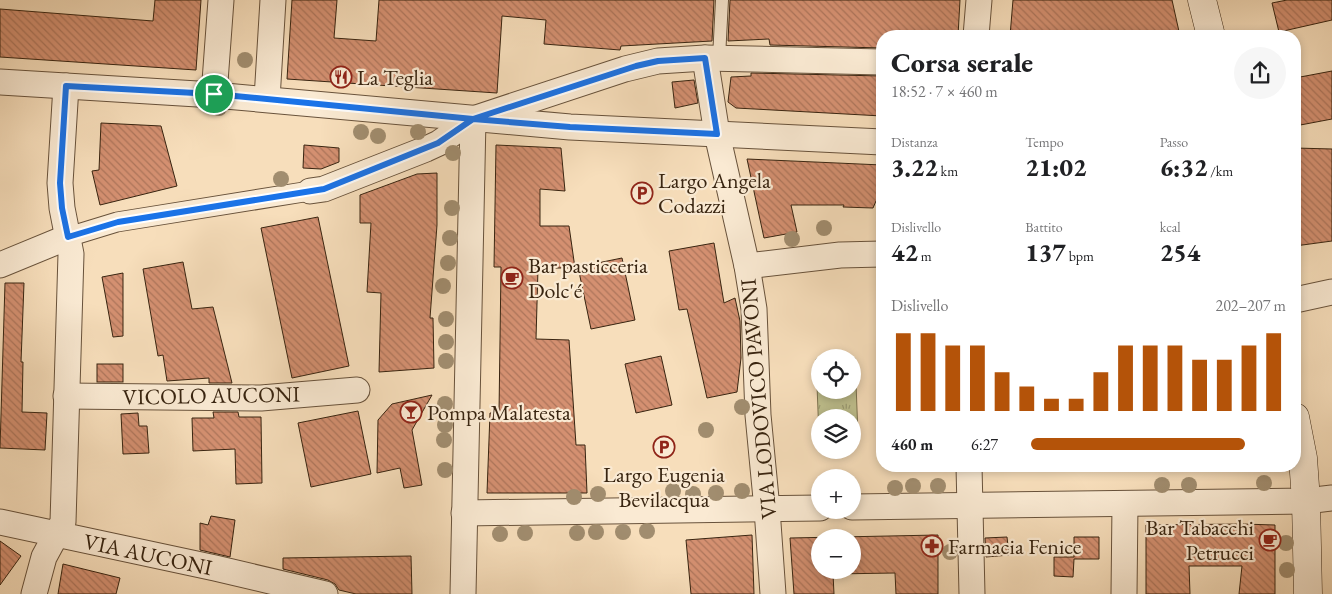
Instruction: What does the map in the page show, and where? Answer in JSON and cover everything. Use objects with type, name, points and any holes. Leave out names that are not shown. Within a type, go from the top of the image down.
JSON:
[{"type":"main road","points":[[1202,0],[1209,30]]},
{"type":"main road","points":[[1301,448],[1319,500],[1308,594]]},
{"type":"street","points":[[214,94],[221,0]]},
{"type":"street","points":[[267,99],[273,0]]},
{"type":"street","points":[[976,30],[978,0]]},
{"type":"street","points":[[0,265],[68,237],[118,222],[324,189],[426,149],[473,119],[636,66],[658,61],[712,58],[876,62]]},
{"type":"street","name":"VIA LODOVICO PAVONI","points":[[712,58],[717,134],[747,266],[754,309],[758,415],[773,594]]},
{"type":"street","points":[[0,82],[214,94],[570,127],[876,142]]},
{"type":"street","points":[[34,594],[44,557],[63,522],[71,254],[62,208],[60,183],[66,86]]},
{"type":"street","points":[[463,594],[473,119]]},
{"type":"street","points":[[747,266],[840,256],[876,254]]},
{"type":"street","points":[[1301,299],[1332,292]]},
{"type":"street","name":"VICOLO AUCONI","points":[[66,396],[260,398],[357,390]]},
{"type":"street","points":[[969,472],[972,594]]},
{"type":"street","points":[[861,508],[969,505],[1125,505],[1319,500]]},
{"type":"street","points":[[1124,594],[1125,505]]},
{"type":"street","points":[[464,513],[811,508]]},
{"type":"street","name":"VIA AUCONI","points":[[0,522],[325,594]]},
{"type":"lane","points":[[712,58],[722,0]]},
{"type":"green space","points":[[818,399],[857,399],[857,409],[818,409]]},
{"type":"building","points":[[155,0],[201,0],[196,70],[0,57],[0,9],[153,21]]},
{"type":"building","points":[[292,0],[337,0],[334,38],[376,41],[379,0],[714,0],[712,41],[621,46],[620,50],[544,44],[546,20],[502,16],[497,93],[287,79]]},
{"type":"building","points":[[730,0],[960,0],[958,30],[876,30],[876,48],[770,45],[769,39],[728,41]]},
{"type":"building","points":[[1013,0],[1172,0],[1179,30],[1010,30]]},
{"type":"building","points":[[1287,0],[1332,0],[1332,20],[1288,30],[1279,30],[1272,3]]},
{"type":"building","points":[[1332,71],[1332,119],[1301,125],[1301,77]]},
{"type":"building","points":[[751,73],[876,76],[876,116],[736,108],[728,102],[731,77],[751,76]]},
{"type":"building","points":[[694,80],[698,103],[675,108],[672,82]]},
{"type":"building","points":[[101,123],[161,126],[177,186],[100,205],[92,171],[99,170]]},
{"type":"building","points":[[304,145],[339,148],[339,162],[321,169],[303,168]]},
{"type":"building","points":[[496,145],[561,148],[565,191],[540,189],[540,226],[569,226],[575,268],[538,268],[536,339],[569,340],[576,445],[585,445],[587,493],[487,493],[490,413],[499,413],[501,267],[494,267]]},
{"type":"building","points":[[1301,148],[1332,149],[1332,241],[1301,245]]},
{"type":"building","points":[[747,159],[876,165],[876,201],[873,208],[843,207],[844,205],[791,205],[797,232],[764,238]]},
{"type":"building","points":[[437,173],[437,225],[430,318],[433,318],[434,368],[379,372],[381,293],[367,292],[371,223],[360,223],[360,195],[417,174]]},
{"type":"building","points":[[318,217],[349,366],[292,378],[261,228]]},
{"type":"building","points":[[714,243],[724,303],[735,298],[740,321],[741,358],[737,392],[707,398],[687,309],[679,310],[669,251]]},
{"type":"building","points":[[622,258],[635,320],[591,329],[578,267]]},
{"type":"building","points":[[183,262],[192,309],[213,307],[232,383],[209,383],[209,378],[167,381],[163,355],[158,356],[143,269]]},
{"type":"building","points":[[123,273],[123,336],[113,337],[102,277]]},
{"type":"building","points":[[5,283],[24,283],[21,362],[23,362],[22,412],[47,413],[45,450],[0,448]]},
{"type":"building","points":[[661,356],[672,405],[636,413],[625,364]]},
{"type":"building","points":[[97,364],[123,364],[123,382],[97,382]]},
{"type":"building","points":[[432,395],[412,430],[422,485],[404,488],[400,468],[377,473],[378,420],[392,404]]},
{"type":"building","points":[[358,411],[371,474],[311,487],[298,423]]},
{"type":"building","points":[[213,412],[238,412],[239,417],[261,417],[262,483],[236,484],[235,449],[193,451],[192,418],[214,418]]},
{"type":"building","points":[[138,413],[139,426],[147,426],[149,453],[123,454],[121,414]]},
{"type":"building","points":[[211,516],[235,520],[230,557],[200,550],[200,523],[208,525]]},
{"type":"building","points":[[1146,525],[1275,525],[1275,594],[1239,594],[1242,566],[1189,566],[1190,594],[1146,594]]},
{"type":"building","points":[[752,535],[754,594],[691,594],[686,540]]},
{"type":"building","points":[[938,535],[938,594],[896,594],[895,573],[861,574],[861,537]]},
{"type":"building","points":[[1007,537],[1009,555],[986,557],[985,538]]},
{"type":"building","points":[[1074,537],[1099,537],[1099,559],[1074,559],[1073,577],[1054,576],[1054,557],[1074,557]]},
{"type":"building","points":[[790,538],[811,538],[811,579],[833,579],[834,594],[794,594]]},
{"type":"building","points":[[0,541],[21,556],[0,585]]},
{"type":"building","points":[[411,556],[412,594],[356,594],[339,590],[335,584],[328,580],[283,569],[283,558]]},
{"type":"building","points":[[63,564],[120,578],[116,594],[58,594]]},
{"type":"place","name":"La Teglia","points":[[341,77]]},
{"type":"place","name":"Largo Angela Codazzi","points":[[642,193]]},
{"type":"place","name":"Bar pasticceria Dolc'é","points":[[512,278]]},
{"type":"place","name":"Pompa Malatesta","points":[[411,412]]},
{"type":"place","name":"Largo Eugenia Bevilacqua","points":[[664,447]]},
{"type":"place","name":"Bar Tabacchi Petrucci","points":[[1270,540]]},
{"type":"place","name":"Farmacia Fenice","points":[[932,546]]},
{"type":"route","points":[[214,94],[66,86],[60,183],[62,208],[68,237],[118,222],[324,189],[426,149],[473,119],[570,127],[717,134],[705,58],[683,58],[636,66],[473,119],[214,94]]}]
